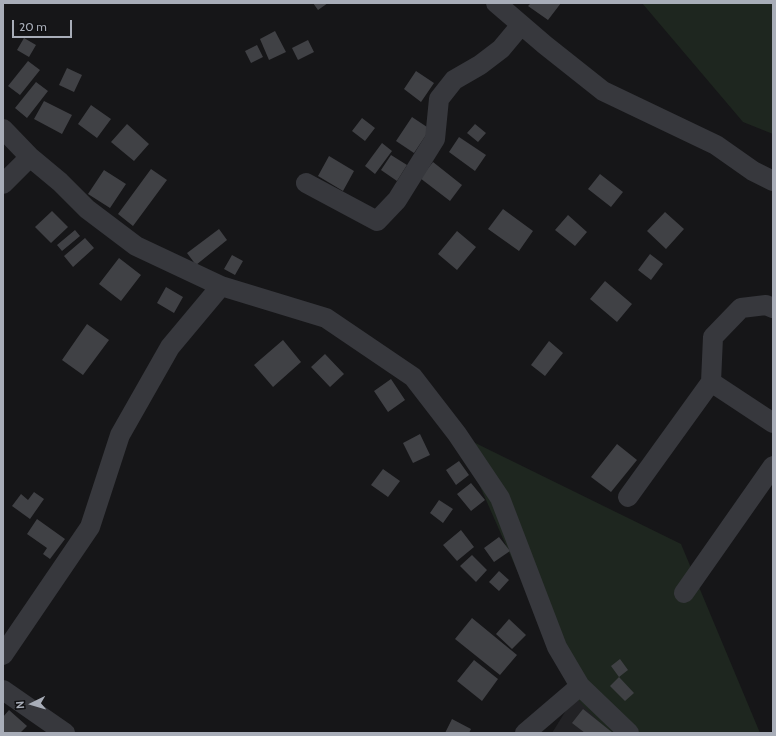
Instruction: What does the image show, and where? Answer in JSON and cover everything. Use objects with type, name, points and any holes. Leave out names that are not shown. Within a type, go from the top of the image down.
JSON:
[{"type":"street","points":[[496,3],[602,91],[716,146],[753,172],[773,181]]},
{"type":"street","points":[[306,183],[377,221],[397,200],[435,139],[438,99],[454,80],[480,65],[501,49],[521,25]]},
{"type":"street","points":[[3,129],[30,157],[60,182],[88,209],[136,246],[221,286],[326,318],[413,377],[457,434],[500,498],[557,647],[580,686],[628,733]]},
{"type":"street","points":[[3,184],[30,157]]},
{"type":"street","points":[[3,655],[90,527],[120,434],[170,347],[221,286]]},
{"type":"street","points":[[628,497],[711,382],[713,337],[741,308],[766,305],[773,308]]},
{"type":"street","points":[[711,382],[773,423]]},
{"type":"street","points":[[684,593],[773,466]]},
{"type":"street","points":[[525,733],[580,686]]},
{"type":"street","points":[[3,690],[65,733]]},
{"type":"shaded area","points":[[642,3],[773,3],[773,134],[743,122]]},
{"type":"shaded area","points":[[457,434],[681,544],[760,733],[610,733],[571,693]]},
{"type":"shaded area","points":[[575,696],[614,733],[552,733]]},
{"type":"building","points":[[313,3],[328,3],[318,10]]},
{"type":"building","points":[[531,3],[561,3],[548,20],[528,6]]},
{"type":"building","points":[[275,31],[286,52],[269,60],[260,39]]},
{"type":"building","points":[[24,38],[36,45],[29,57],[17,50]]},
{"type":"building","points":[[308,40],[314,52],[298,60],[292,48]]},
{"type":"building","points":[[257,45],[263,57],[251,63],[245,51]]},
{"type":"building","points":[[28,61],[40,70],[20,95],[8,86]]},
{"type":"building","points":[[67,68],[82,75],[74,92],[59,85]]},
{"type":"building","points":[[416,71],[434,83],[421,102],[404,89]]},
{"type":"building","points":[[36,82],[48,91],[27,118],[15,108]]},
{"type":"building","points":[[44,101],[72,115],[62,134],[34,119]]},
{"type":"building","points":[[91,105],[111,119],[97,138],[78,124]]},
{"type":"building","points":[[412,117],[430,129],[414,153],[396,141]]},
{"type":"building","points":[[362,118],[375,128],[365,141],[352,131]]},
{"type":"building","points":[[127,124],[149,144],[134,161],[111,142]]},
{"type":"building","points":[[475,124],[486,133],[478,142],[467,133]]},
{"type":"building","points":[[459,137],[486,155],[475,171],[449,152]]},
{"type":"building","points":[[382,143],[392,151],[375,174],[365,166]]},
{"type":"building","points":[[391,155],[407,165],[397,181],[381,170]]},
{"type":"building","points":[[329,156],[354,171],[343,191],[318,176]]},
{"type":"building","points":[[433,162],[462,185],[450,201],[420,178]]},
{"type":"building","points":[[151,169],[167,180],[133,226],[118,214]]},
{"type":"building","points":[[104,170],[126,184],[110,208],[88,194]]},
{"type":"building","points":[[600,174],[623,192],[611,207],[588,189]]},
{"type":"building","points":[[503,209],[533,231],[519,251],[488,229]]},
{"type":"building","points":[[52,211],[68,227],[51,243],[35,227]]},
{"type":"building","points":[[665,212],[684,229],[666,249],[647,231]]},
{"type":"building","points":[[568,215],[587,232],[575,246],[555,230]]},
{"type":"building","points":[[219,229],[227,240],[196,265],[187,253]]},
{"type":"building","points":[[75,230],[80,236],[62,251],[57,245]]},
{"type":"building","points":[[457,231],[476,247],[457,270],[438,254]]},
{"type":"building","points":[[85,238],[94,248],[73,267],[64,256]]},
{"type":"building","points":[[650,254],[663,264],[651,280],[638,270]]},
{"type":"building","points":[[232,255],[243,261],[235,275],[224,269]]},
{"type":"building","points":[[119,258],[141,275],[121,301],[99,284]]},
{"type":"building","points":[[605,281],[632,304],[617,322],[590,299]]},
{"type":"building","points":[[166,287],[183,297],[174,313],[157,303]]},
{"type":"building","points":[[87,324],[109,340],[83,375],[62,360]]},
{"type":"building","points":[[283,340],[301,362],[273,387],[254,365]]},
{"type":"building","points":[[549,341],[563,353],[545,376],[531,365]]},
{"type":"building","points":[[325,354],[344,374],[330,387],[311,367]]},
{"type":"building","points":[[391,379],[405,400],[388,412],[374,391]]},
{"type":"building","points":[[420,434],[430,455],[413,463],[403,443]]},
{"type":"building","points":[[617,444],[637,460],[611,492],[591,477]]},
{"type":"building","points":[[459,461],[469,475],[456,485],[446,470]]},
{"type":"building","points":[[383,469],[400,481],[388,497],[371,485]]},
{"type":"building","points":[[471,483],[485,500],[471,511],[457,494]]},
{"type":"building","points":[[34,492],[44,499],[30,519],[12,506],[21,494],[28,500]]},
{"type":"building","points":[[439,500],[453,509],[443,523],[430,513]]},
{"type":"building","points":[[37,519],[65,539],[50,559],[43,554],[47,548],[27,534]]},
{"type":"building","points":[[461,530],[474,547],[457,561],[443,545]]},
{"type":"building","points":[[499,537],[510,551],[494,562],[484,548]]},
{"type":"building","points":[[472,555],[487,570],[476,582],[460,566]]},
{"type":"building","points":[[499,571],[509,580],[499,591],[489,582]]},
{"type":"building","points":[[472,618],[517,655],[500,675],[455,639]]},
{"type":"building","points":[[509,619],[526,635],[512,649],[496,634]]},
{"type":"building","points":[[620,659],[628,670],[619,677],[611,666]]},
{"type":"building","points":[[474,660],[498,679],[482,701],[457,681]]},
{"type":"building","points":[[619,677],[634,693],[625,701],[610,686]]},
{"type":"building","points":[[583,709],[613,733],[585,733],[572,723]]},
{"type":"building","points":[[9,710],[27,726],[20,733],[3,733],[3,717]]},
{"type":"building","points":[[452,719],[471,729],[469,733],[445,733]]}]
